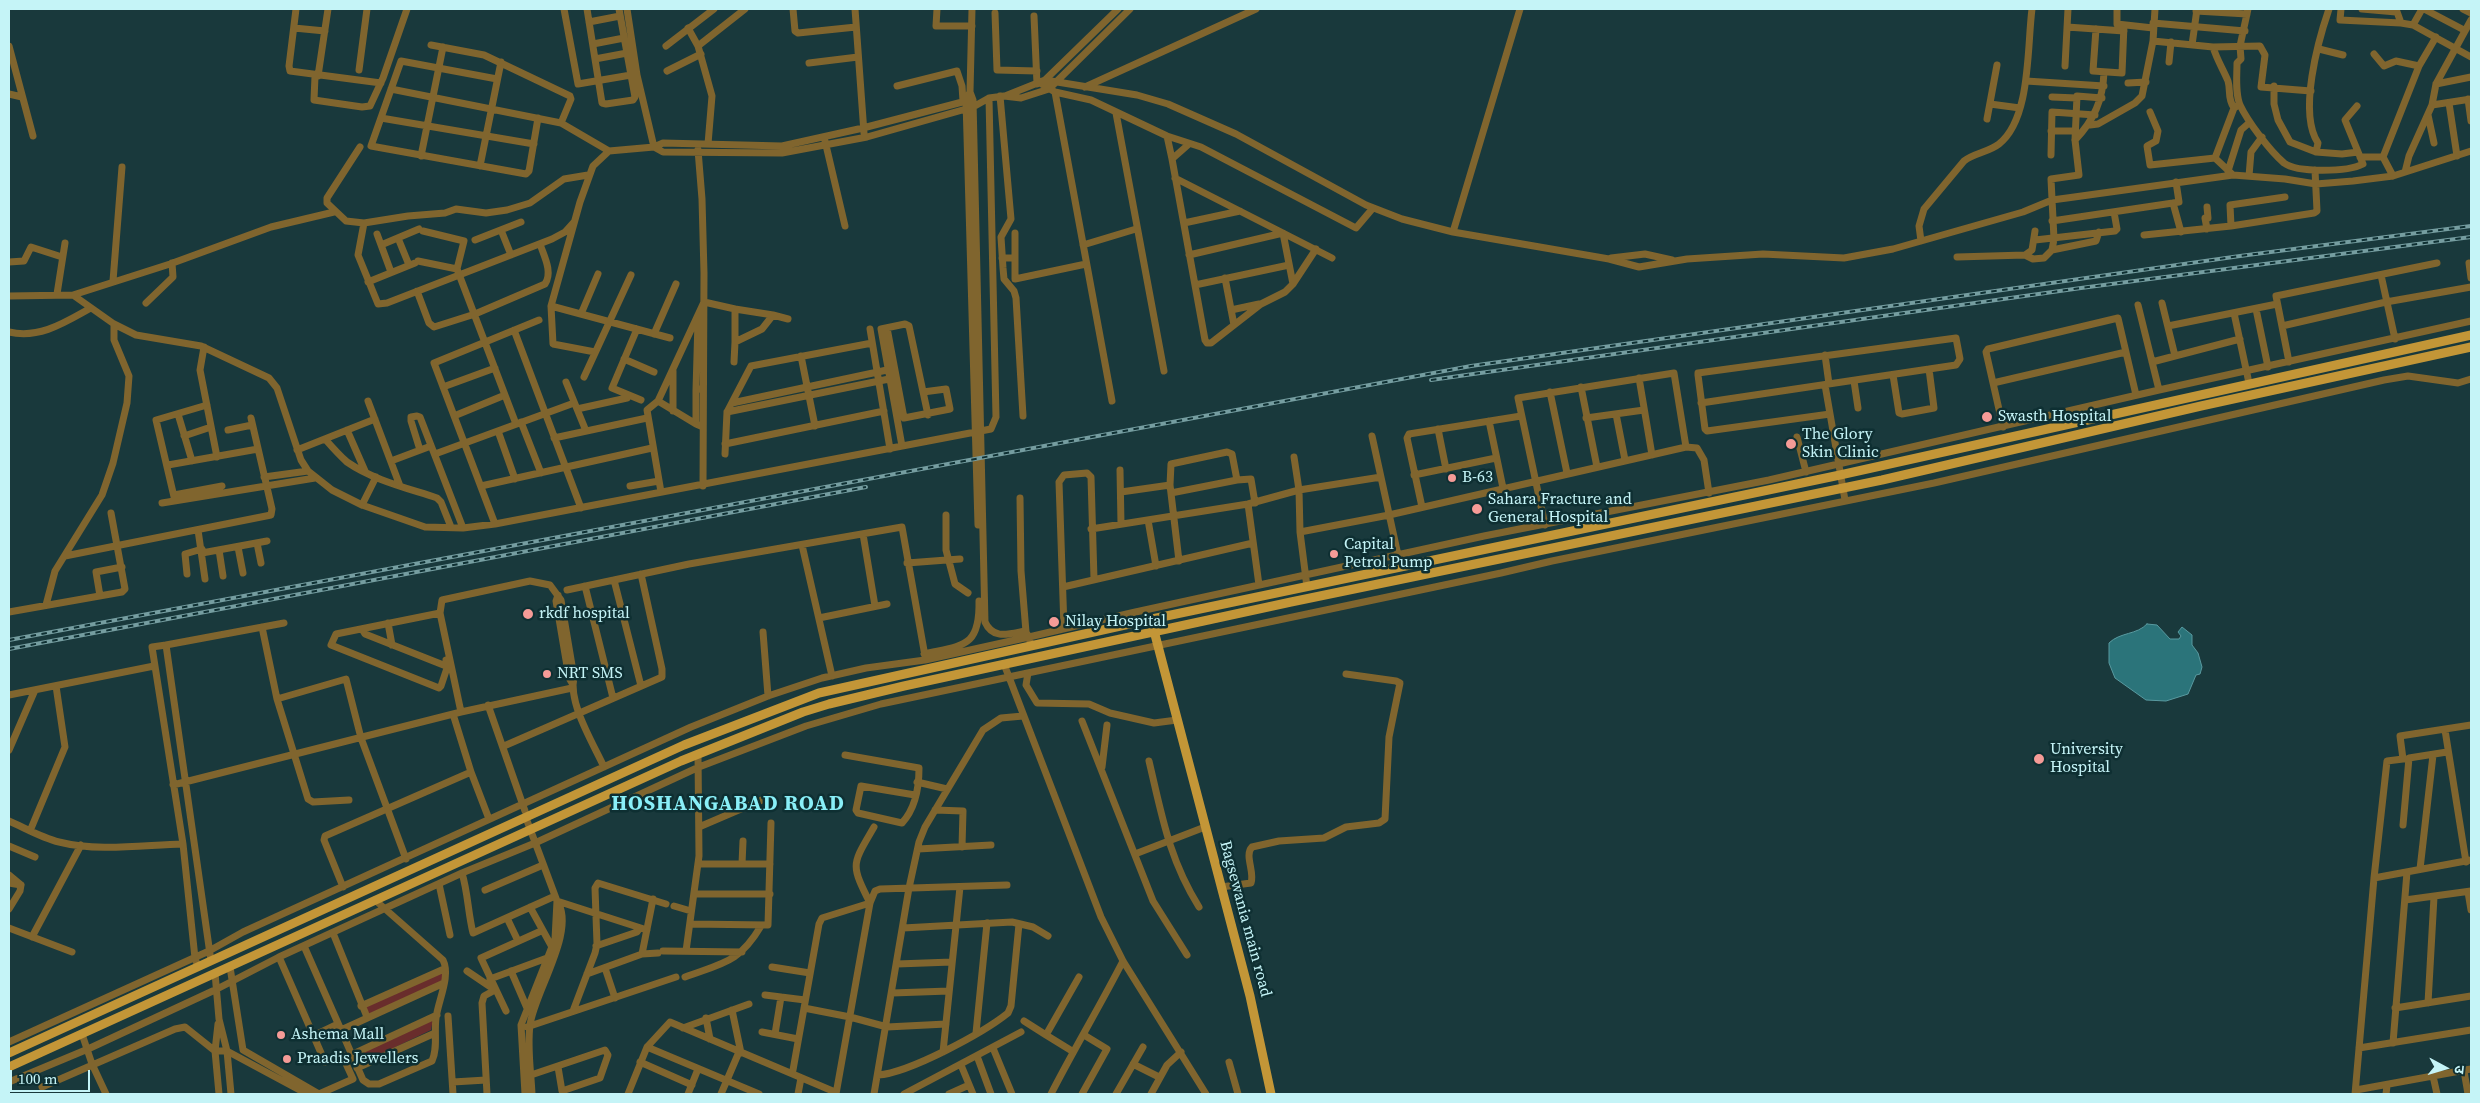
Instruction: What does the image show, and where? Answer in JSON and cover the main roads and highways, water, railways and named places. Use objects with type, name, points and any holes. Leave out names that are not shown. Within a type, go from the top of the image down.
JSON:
[{"type":"main road","points":[[9,1052],[77,1016],[198,967],[210,956],[525,811],[618,776],[709,735],[819,693],[929,669],[1029,638],[1155,618],[1307,587],[1840,475],[2471,335]]},
{"type":"main road","points":[[9,1066],[698,754],[829,704],[1154,632],[1843,488],[2471,347]]},
{"type":"main road","points":[[1154,632],[1156,607]]},
{"type":"main road","name":"Bagsewania main road","points":[[1154,632],[1159,645],[1204,827],[1254,1011],[1271,1094]]},
{"type":"water","points":[[2147,624],[2157,625],[2170,639],[2179,639],[2181,636],[2178,632],[2182,627],[2192,635],[2192,645],[2198,653],[2202,667],[2200,674],[2196,675],[2188,694],[2166,701],[2146,700],[2115,678],[2109,663],[2109,643],[2113,639],[2143,628]]},
{"type":"railway","points":[[9,640],[1471,366],[2240,256],[2471,226]]},
{"type":"railway","points":[[1431,380],[2081,288],[2471,237]]},
{"type":"railway","points":[[9,649],[866,487]]},
{"type":"place","name":"Swasth Hospital","points":[[1987,417]]},
{"type":"place","name":"The Glory Skin Clinic","points":[[1791,444]]},
{"type":"place","name":"B-63","points":[[1452,478]]},
{"type":"place","name":"Sahara Fracture and General Hospital","points":[[1477,509]]},
{"type":"place","name":"Capital Petrol Pump","points":[[1334,554]]},
{"type":"place","name":"rkdf hospital","points":[[528,614]]},
{"type":"place","name":"Nilay Hospital","points":[[1054,622]]},
{"type":"place","name":"NRT SMS","points":[[547,674]]},
{"type":"place","name":"University Hospital","points":[[2039,759]]},
{"type":"place","name":"Ashema Mall","points":[[281,1035]]},
{"type":"place","name":"Praadis Jewellers","points":[[287,1059]]},
{"type":"district","name":"HOSHANGABAD ROAD","points":[[728,805]]}]
